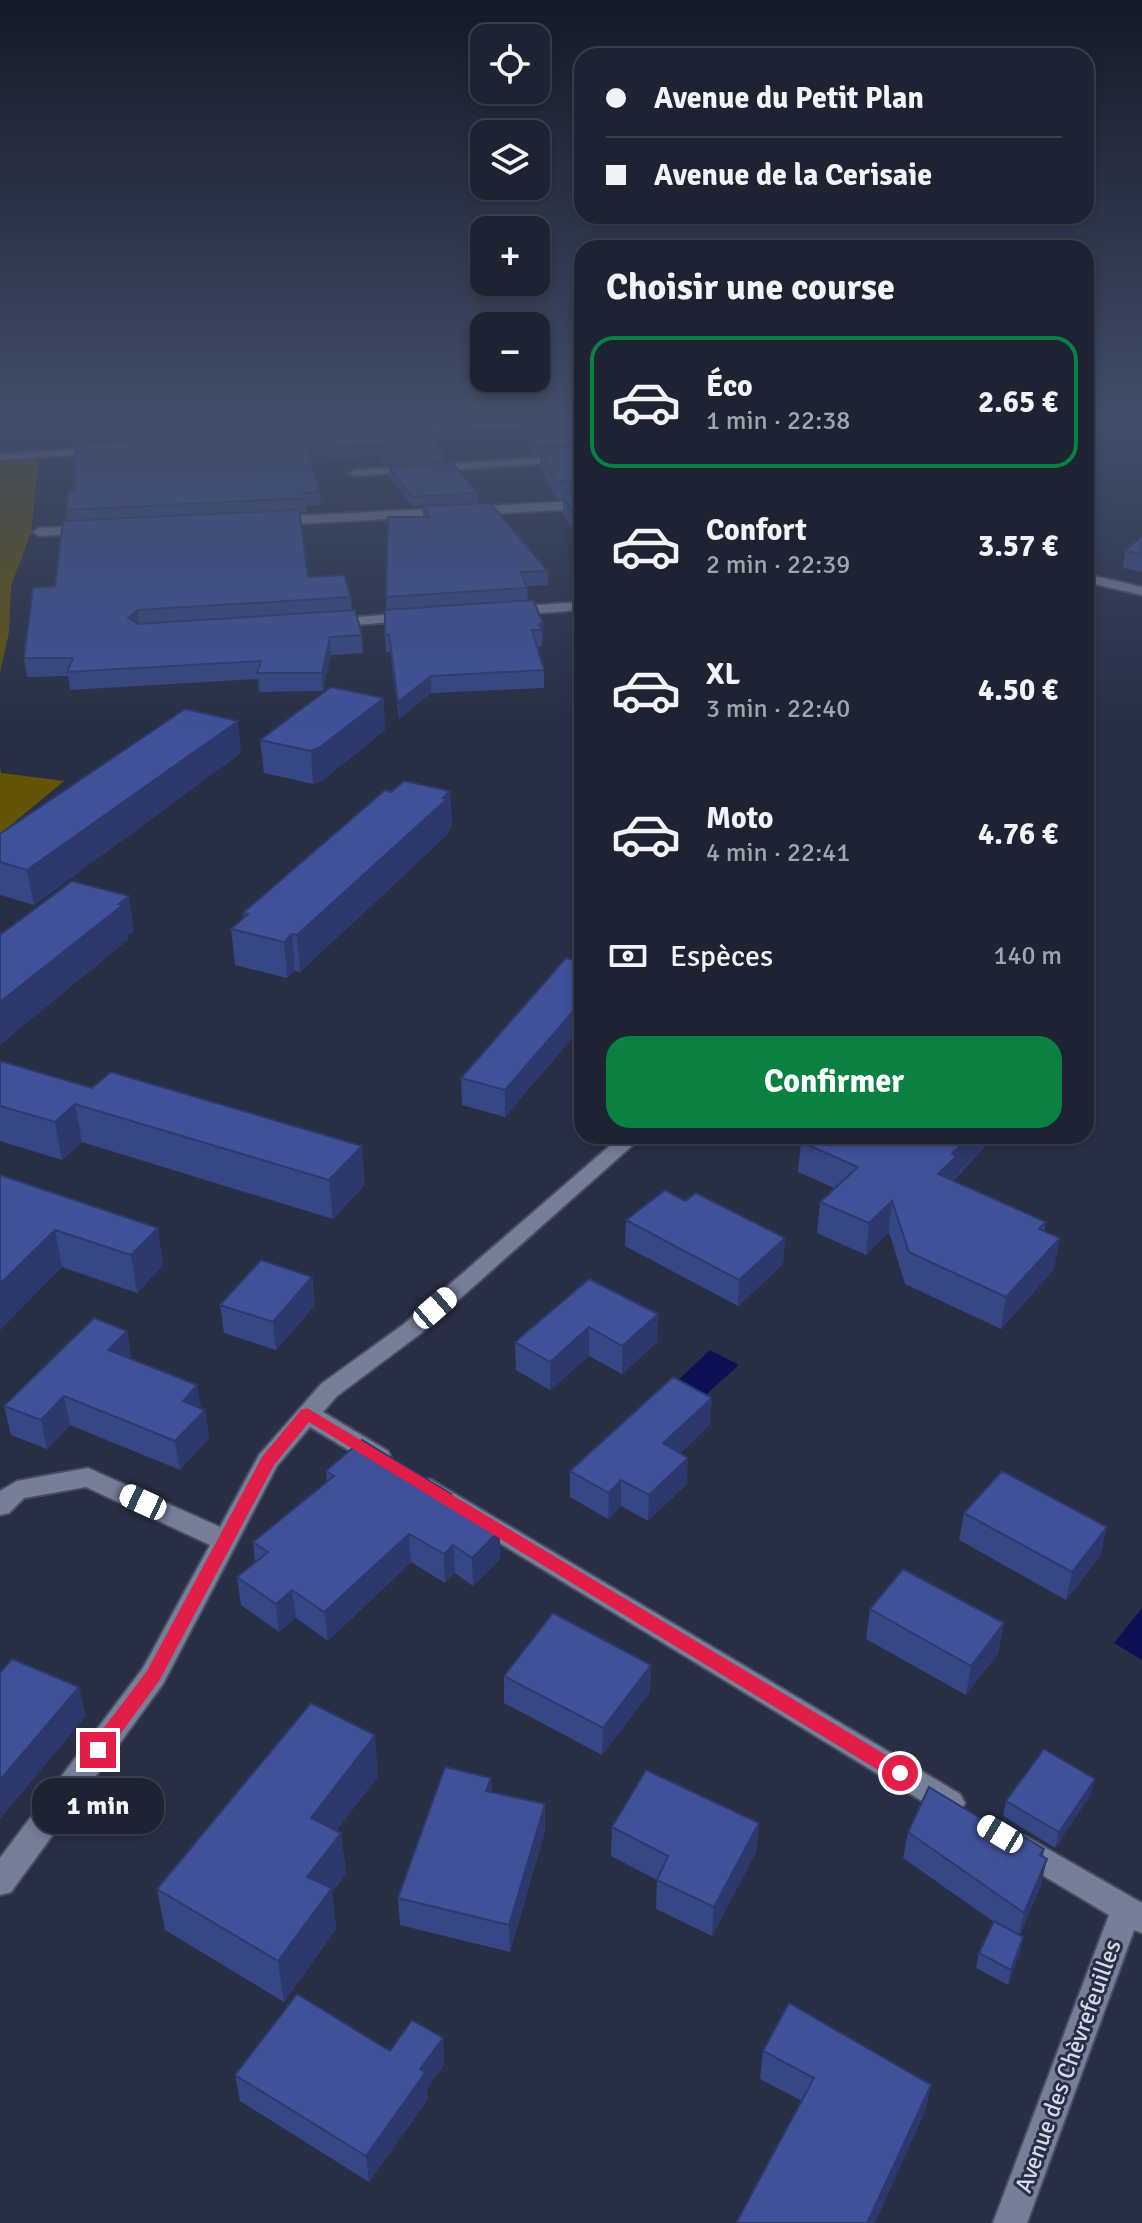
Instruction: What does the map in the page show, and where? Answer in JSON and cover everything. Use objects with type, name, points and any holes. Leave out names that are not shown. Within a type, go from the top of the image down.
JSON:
[{"type":"street","points":[[39,532],[103,529]]},
{"type":"street","points":[[1094,580],[1142,591]]},
{"type":"street","points":[[487,612],[574,607]]},
{"type":"street","points":[[314,624],[424,616]]},
{"type":"street","points":[[0,1882],[153,1676],[268,1461],[307,1414],[329,1390],[412,1329],[624,1144]]},
{"type":"street","points":[[307,1414],[968,1815]]},
{"type":"street","points":[[0,1506],[17,1490],[88,1477],[225,1541]]},
{"type":"street","points":[[1008,1838],[1134,1914]]},
{"type":"street","name":"Avenue des Chèvrefeuilles","points":[[1010,2223],[1134,1914]]},
{"type":"shaded area","points":[[0,524],[32,524],[11,586],[9,632],[0,673]]},
{"type":"shaded area","points":[[0,766],[1,773],[64,781],[0,834]]},
{"type":"shaded area","points":[[710,1350],[739,1365],[701,1399],[674,1384]]},
{"type":"shaded area","points":[[1142,1608],[1142,1660],[1114,1643]]},
{"type":"building","points":[[63,524],[301,524],[308,577],[344,575],[351,597],[138,610],[128,618],[138,624],[355,610],[362,635],[330,637],[322,673],[257,673],[261,661],[67,672],[73,658],[24,658],[33,588],[55,586]]},
{"type":"building","points":[[388,524],[508,524],[548,571],[521,572],[527,588],[386,597]]},
{"type":"building","points":[[1142,536],[1142,554],[1125,551]]},
{"type":"building","points":[[533,600],[543,623],[539,624],[542,630],[532,630],[544,670],[431,676],[398,702],[389,635],[385,635],[385,610]]},
{"type":"building","points":[[331,687],[384,698],[311,751],[260,740]]},
{"type":"building","points":[[185,709],[238,721],[27,870],[0,862],[0,834]]},
{"type":"building","points":[[404,781],[450,791],[443,798],[447,799],[297,935],[292,934],[284,942],[231,929],[248,914],[243,913],[385,790],[391,792]]},
{"type":"building","points":[[72,881],[129,896],[119,904],[124,904],[0,1002],[0,935]]},
{"type":"building","points":[[566,958],[574,960],[574,1010],[505,1090],[461,1078]]},
{"type":"building","points":[[0,1061],[92,1088],[111,1072],[362,1146],[329,1180],[75,1104],[55,1122],[0,1106]]},
{"type":"building","points":[[806,1144],[962,1144],[952,1154],[957,1156],[938,1174],[1046,1222],[1039,1229],[1060,1238],[1006,1297],[909,1252],[892,1201],[869,1223],[820,1202],[858,1167]]},
{"type":"building","points":[[0,1175],[158,1228],[131,1255],[55,1230],[0,1284]]},
{"type":"building","points":[[665,1190],[685,1201],[696,1193],[785,1238],[739,1280],[626,1220]]},
{"type":"building","points":[[261,1260],[312,1277],[273,1322],[220,1305]]},
{"type":"building","points":[[589,1279],[658,1314],[622,1346],[589,1327],[550,1362],[515,1342]]},
{"type":"building","points":[[94,1318],[127,1331],[108,1350],[197,1385],[183,1401],[205,1410],[175,1441],[64,1396],[41,1420],[4,1406]]},
{"type":"building","points":[[673,1377],[712,1398],[663,1443],[688,1458],[649,1495],[621,1480],[609,1493],[570,1471]]},
{"type":"building","points":[[362,1440],[451,1494],[444,1498],[500,1530],[472,1558],[453,1545],[444,1554],[409,1534],[324,1612],[292,1590],[276,1604],[237,1577],[268,1552],[253,1542],[334,1476],[326,1471]]},
{"type":"building","points":[[1002,1471],[1107,1527],[1072,1572],[964,1513]]},
{"type":"building","points":[[903,1569],[1004,1623],[971,1666],[870,1609]]},
{"type":"building","points":[[553,1613],[651,1665],[603,1728],[504,1676]]},
{"type":"building","points":[[12,1659],[79,1687],[0,1780],[0,1673]]},
{"type":"building","points":[[311,1703],[375,1735],[311,1818],[341,1833],[307,1877],[332,1888],[278,1961],[157,1889]]},
{"type":"building","points":[[1044,1749],[1095,1779],[1059,1832],[1006,1801]]},
{"type":"building","points":[[445,1767],[491,1778],[486,1791],[545,1804],[509,1925],[398,1898]]},
{"type":"building","points":[[646,1770],[759,1823],[714,1907],[657,1880],[668,1856],[612,1827]]},
{"type":"building","points":[[929,1787],[985,1821],[989,1816],[1044,1849],[1040,1855],[1047,1859],[1024,1913],[908,1832]]},
{"type":"building","points":[[994,1921],[1023,1937],[1011,1970],[979,1953]]},
{"type":"building","points":[[297,1994],[390,2051],[412,2020],[443,2038],[420,2069],[425,2073],[366,2156],[235,2075]]},
{"type":"building","points":[[789,2003],[931,2085],[867,2223],[736,2223],[814,2078],[763,2051]]},
{"type":"route","points":[[98,1750],[153,1676],[268,1461],[307,1414],[900,1773]]}]
